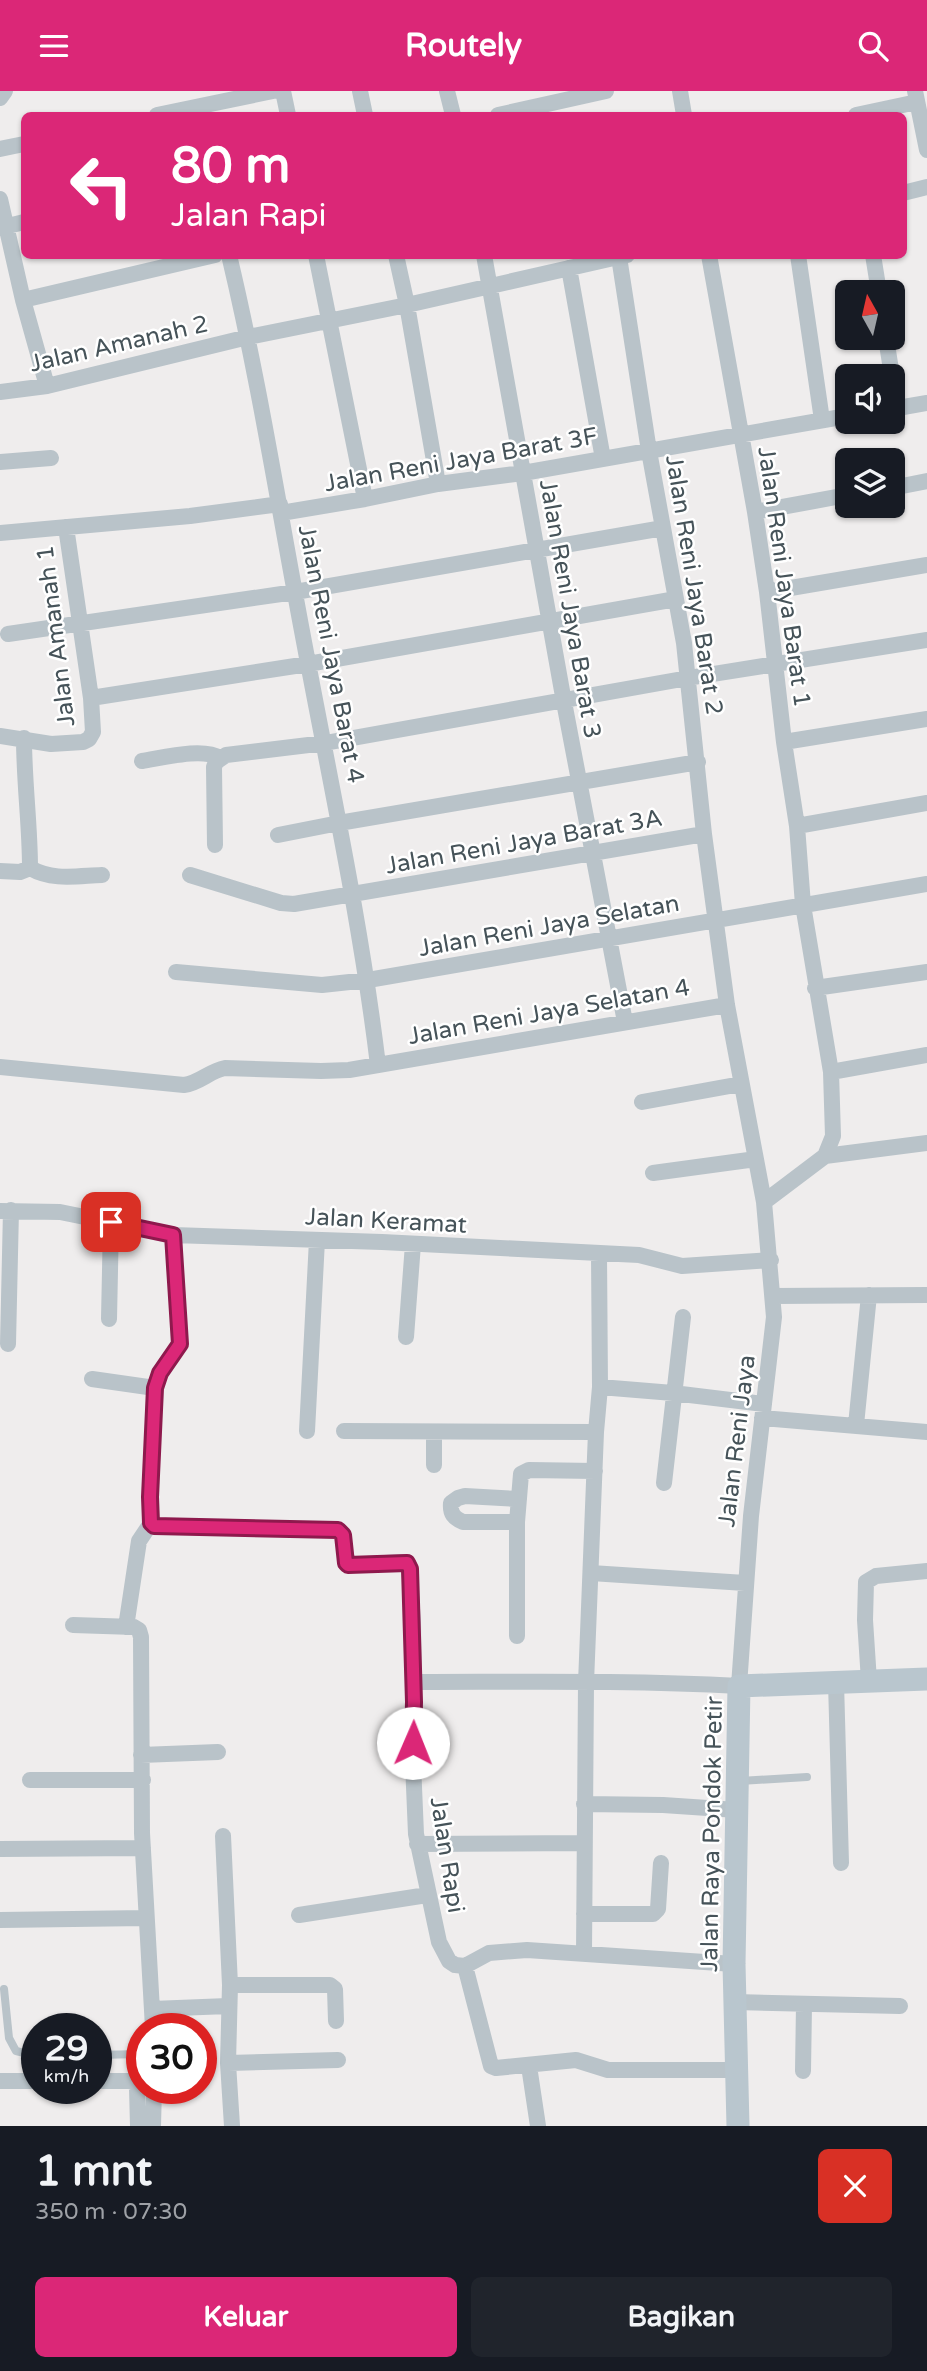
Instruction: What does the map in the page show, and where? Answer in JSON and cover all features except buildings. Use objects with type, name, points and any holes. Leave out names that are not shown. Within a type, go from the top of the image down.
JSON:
[{"type":"main road","name":"Jalan Raya Pondok Petir","points":[[738,2126],[734,1964],[739,1686],[927,1679]]},
{"type":"street","points":[[0,98],[5,91]]},
{"type":"street","points":[[169,112],[273,91]]},
{"type":"street","points":[[283,91],[287,112]]},
{"type":"street","points":[[360,91],[364,112]]},
{"type":"street","points":[[447,91],[452,112]]},
{"type":"street","points":[[512,112],[606,91]]},
{"type":"street","points":[[680,91],[684,112]]},
{"type":"street","points":[[866,112],[916,97],[927,151]]},
{"type":"street","points":[[0,149],[21,145]]},
{"type":"street","points":[[907,192],[927,187]]},
{"type":"street","points":[[0,199],[3,227],[47,386]]},
{"type":"street","points":[[3,227],[21,223]]},
{"type":"street","points":[[23,300],[198,259]]},
{"type":"street","name":"Jalan Reni Jaya Barat 4","points":[[230,259],[248,337],[325,743],[368,980],[379,1065]]},
{"type":"street","points":[[317,259],[365,499]]},
{"type":"street","points":[[397,259],[438,484]]},
{"type":"street","name":"Jalan Reni Jaya Barat 3","points":[[485,259],[549,621],[625,1022]]},
{"type":"street","name":"Jalan Amanah 2","points":[[0,392],[47,386],[248,337],[407,305],[610,259]]},
{"type":"street","name":"Jalan Reni Jaya Barat 2","points":[[623,259],[649,451],[688,678],[714,921]]},
{"type":"street","name":"Jalan Reni Jaya Barat 1","points":[[710,259],[767,592],[784,743],[797,827],[803,905]]},
{"type":"street","points":[[799,259],[822,420]]},
{"type":"street","points":[[874,259],[877,280]]},
{"type":"street","points":[[569,268],[603,459]]},
{"type":"street","points":[[905,407],[927,403]]},
{"type":"street","name":"Jalan Reni Jaya Barat 3F","points":[[281,509],[365,499],[438,484],[523,473],[835,418]]},
{"type":"street","points":[[0,462],[51,458]]},
{"type":"street","points":[[905,485],[927,481]]},
{"type":"street","points":[[755,512],[835,497]]},
{"type":"street","name":"Jalan Amanah 1","points":[[0,736],[51,744],[89,739],[93,732],[92,698],[66,527],[281,509]]},
{"type":"street","points":[[0,533],[66,527]]},
{"type":"street","points":[[8,634],[295,592],[663,528]]},
{"type":"street","points":[[767,592],[927,565]]},
{"type":"street","points":[[92,698],[308,664],[676,599]]},
{"type":"street","points":[[142,761],[199,754],[214,754],[220,758],[325,743],[688,678],[927,640]]},
{"type":"street","points":[[784,743],[927,719]]},
{"type":"street","points":[[24,738],[30,868]]},
{"type":"street","points":[[215,845],[214,767],[220,758]]},
{"type":"street","points":[[278,835],[698,762]]},
{"type":"street","points":[[797,827],[927,803]]},
{"type":"street","name":"Jalan Reni Jaya Barat 3A","points":[[190,875],[281,903],[316,901],[704,834]]},
{"type":"street","points":[[0,871],[20,872],[30,868]]},
{"type":"street","points":[[30,868],[43,876],[102,875]]},
{"type":"street","name":"Jalan Reni Jaya Selatan","points":[[176,972],[322,985],[368,980],[927,884]]},
{"type":"street","points":[[803,905],[831,1072],[833,1136],[825,1156]]},
{"type":"street","name":"Jalan Reni Jaya","points":[[714,921],[764,1202],[774,1296],[774,1317],[745,1583],[739,1686]]},
{"type":"street","points":[[815,988],[927,972]]},
{"type":"street","name":"Jalan Reni Jaya Selatan 4","points":[[0,1067],[184,1085],[225,1068],[321,1071],[379,1065],[727,1005]]},
{"type":"street","points":[[831,1072],[927,1055]]},
{"type":"street","points":[[642,1103],[741,1084]]},
{"type":"street","points":[[764,1202],[825,1156],[927,1143]]},
{"type":"street","points":[[653,1173],[755,1159]]},
{"type":"street","points":[[5,1210],[8,1344]]},
{"type":"street","name":"Jalan Keramat","points":[[5,1210],[60,1212],[173,1235],[639,1255],[682,1266],[771,1260]]},
{"type":"street","points":[[109,1319],[111,1222]]},
{"type":"street","points":[[126,1627],[139,1541],[151,1523],[155,1388],[160,1373],[180,1344],[173,1235]]},
{"type":"street","points":[[307,1431],[317,1240]]},
{"type":"street","points":[[406,1337],[414,1244]]},
{"type":"street","points":[[584,1954],[586,1683],[600,1387],[600,1254]]},
{"type":"street","points":[[856,1425],[869,1295]]},
{"type":"street","points":[[774,1296],[927,1295]]},
{"type":"street","points":[[664,1483],[683,1317]]},
{"type":"street","points":[[92,1379],[155,1388]]},
{"type":"street","points":[[600,1387],[673,1393],[763,1411],[927,1432]]},
{"type":"street","points":[[344,1431],[596,1432]]},
{"type":"street","points":[[434,1432],[434,1465]]},
{"type":"street","points":[[517,1636],[517,1522],[521,1474],[523,1471],[594,1471]]},
{"type":"street","points":[[517,1522],[463,1522],[455,1518],[450,1511],[451,1503],[465,1496],[519,1499]]},
{"type":"street","name":"Jalan Rapi","points":[[151,1523],[154,1526],[207,1528],[338,1530],[343,1535],[348,1565],[407,1563],[410,1569],[417,1844],[427,1895],[444,1956],[455,1965],[465,1966]]},
{"type":"street","points":[[869,1681],[865,1620],[866,1582],[876,1576],[927,1571]]},
{"type":"street","points":[[591,1573],[745,1583]]},
{"type":"street","points":[[73,1625],[126,1627],[139,1630],[141,1637],[143,1848],[152,2013]]},
{"type":"street","points":[[414,1682],[643,1681],[739,1686]]},
{"type":"street","points":[[836,1682],[841,1863]]},
{"type":"street","points":[[141,1755],[218,1752]]},
{"type":"street","points":[[30,1780],[142,1780]]},
{"type":"street","points":[[584,1804],[737,1810]]},
{"type":"street","points":[[223,1836],[230,1985],[228,2063],[232,2126]]},
{"type":"street","points":[[417,1844],[583,1843]]},
{"type":"street","points":[[0,1849],[143,1848]]},
{"type":"street","points":[[584,1914],[653,1914],[658,1909],[661,1863]]},
{"type":"street","points":[[299,1915],[427,1895]]},
{"type":"street","points":[[0,1920],[146,1918]]},
{"type":"street","points":[[734,1964],[506,1950],[489,1953],[465,1966],[491,2066],[496,2068],[576,2060],[608,2070],[736,2070]]},
{"type":"street","points":[[230,1985],[330,1985],[335,1989],[336,2021]]},
{"type":"street","points":[[735,2002],[900,2006]]},
{"type":"street","points":[[803,2071],[804,2005]]},
{"type":"street","points":[[152,2009],[228,2006]]},
{"type":"street","points":[[228,2063],[338,2060]]},
{"type":"street","points":[[529,2066],[538,2126]]},
{"type":"street","points":[[0,2081],[21,2081]]},
{"type":"street","points":[[112,2081],[135,2083],[138,2126]]},
{"type":"street","points":[[153,2126],[154,2104]]},
{"type":"lane","points":[[737,1781],[807,1777]]},
{"type":"lane","points":[[4,1989],[9,2038],[16,2051],[21,2052]]},
{"type":"route","points":[[111,1222],[173,1235],[180,1344],[160,1373],[155,1388],[149,1519],[151,1523],[154,1526],[207,1528],[338,1530],[343,1535],[348,1565],[407,1563],[410,1569],[413,1623],[413,1743]]}]
